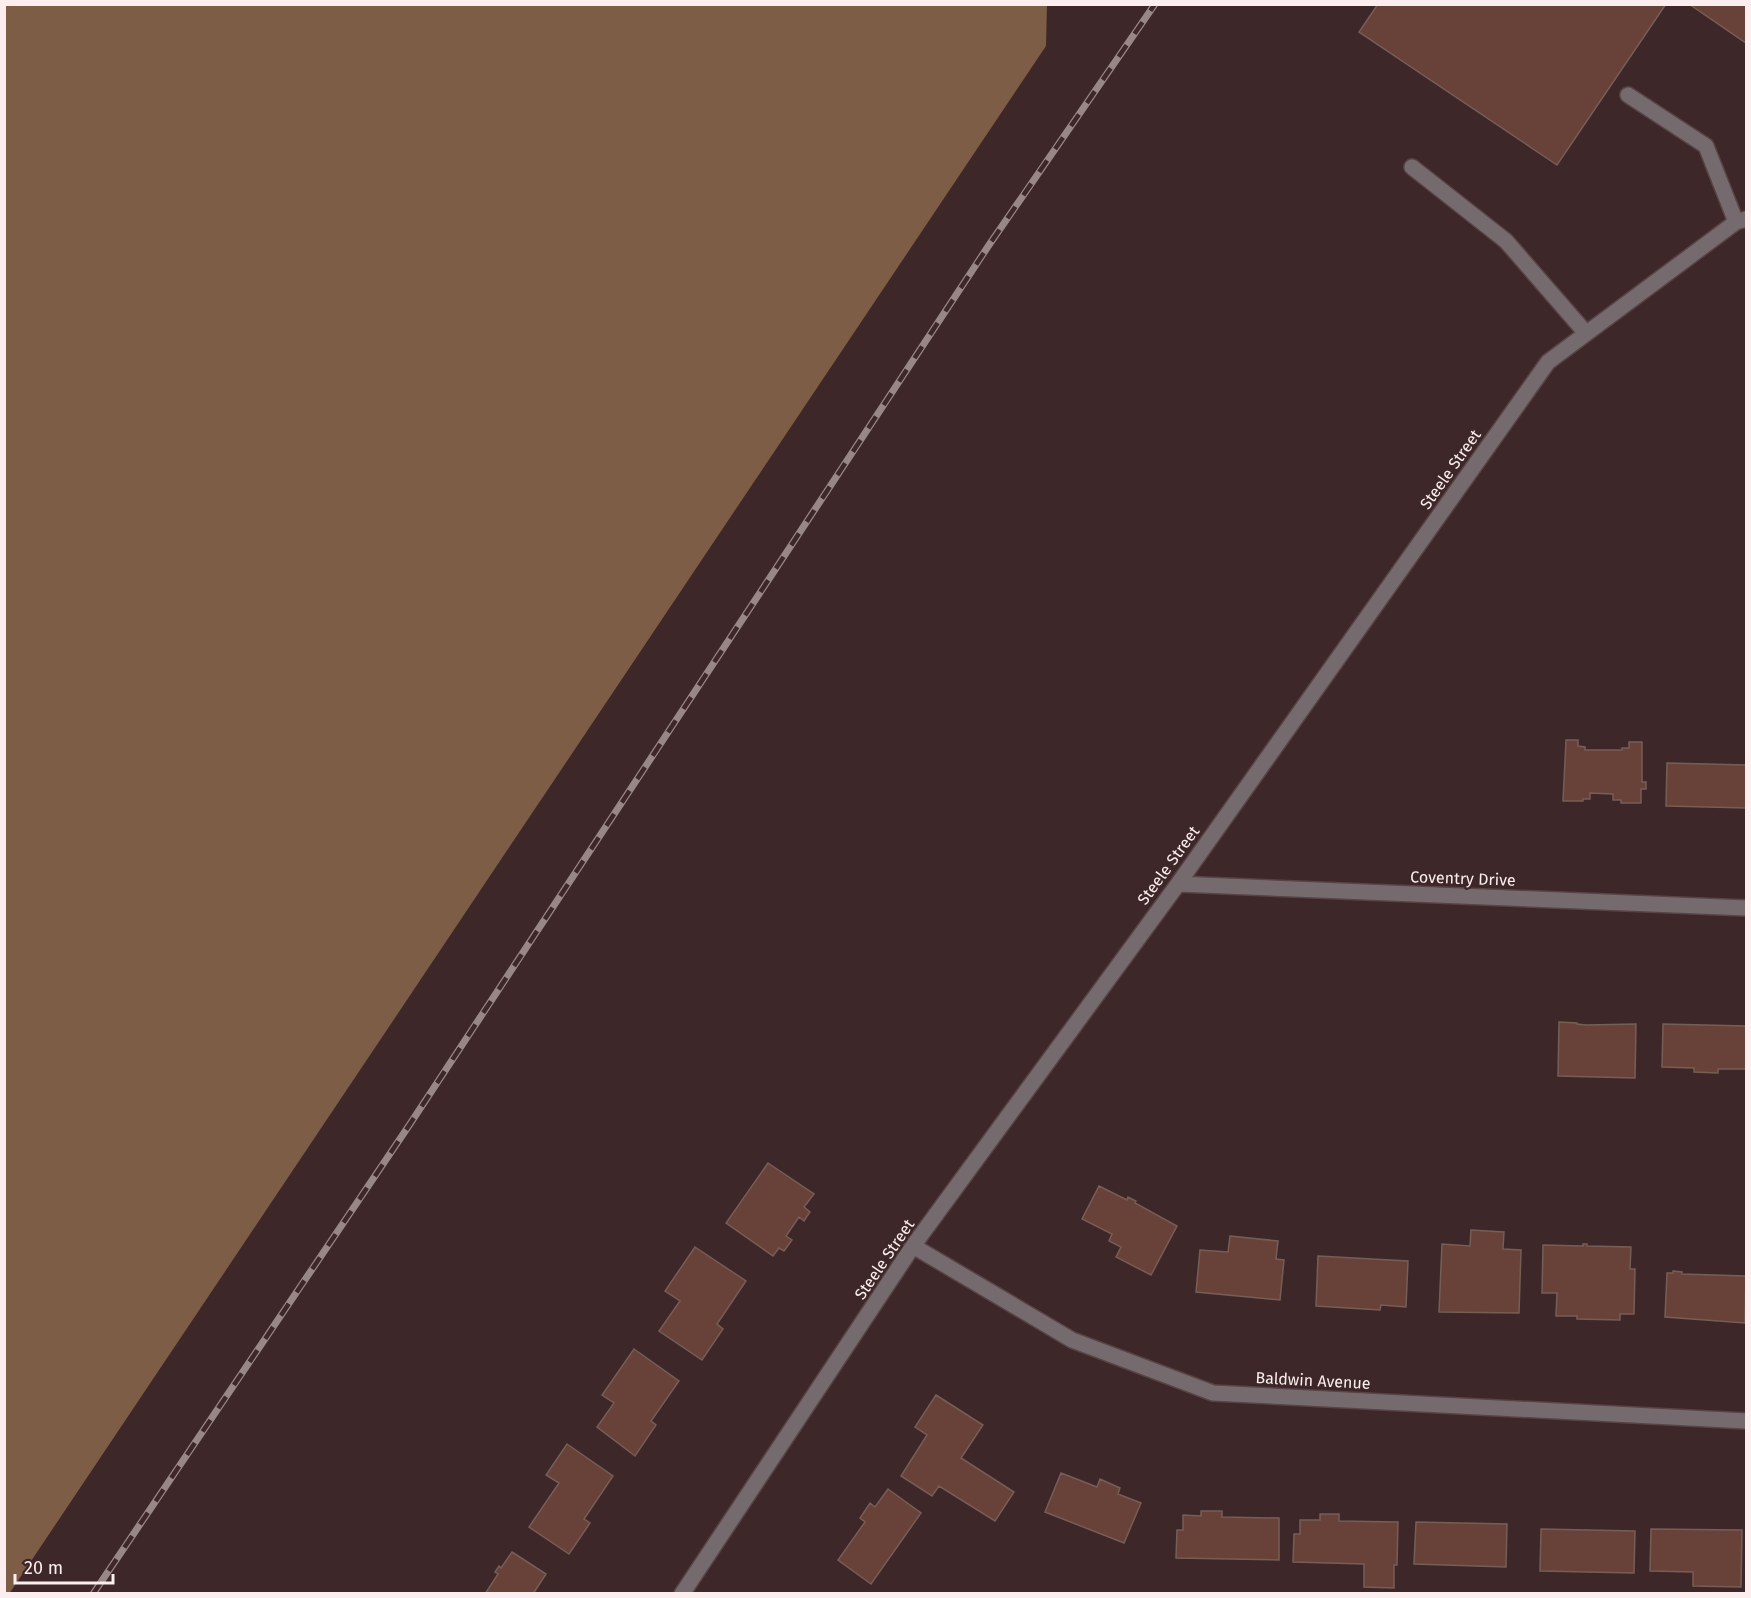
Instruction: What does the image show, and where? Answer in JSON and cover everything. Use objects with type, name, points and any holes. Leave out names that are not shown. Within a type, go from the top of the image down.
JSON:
[{"type":"street","points":[[1628,95],[1706,146],[1741,220]]},
{"type":"street","points":[[1412,167],[1506,241],[1586,332]]},
{"type":"street","name":"Steele Street","points":[[682,1593],[913,1246],[1178,884],[1548,362],[1741,220]]},
{"type":"street","name":"Coventry Drive","points":[[1178,884],[1746,908]]},
{"type":"street","name":"Baldwin Avenue","points":[[913,1246],[1072,1340],[1213,1393],[1746,1421]]},
{"type":"shaded area","points":[[5,4],[1047,5],[1046,46],[9,1594],[4,1593]]},
{"type":"building","points":[[1378,4],[1666,4],[1557,165],[1359,32]]},
{"type":"building","points":[[1689,4],[1746,4],[1746,43]]},
{"type":"building","points":[[1566,740],[1578,740],[1578,746],[1585,747],[1585,750],[1622,750],[1622,748],[1629,748],[1629,742],[1642,742],[1642,782],[1646,782],[1646,789],[1641,789],[1641,803],[1621,803],[1621,800],[1613,800],[1613,794],[1590,793],[1590,799],[1563,801]]},
{"type":"building","points":[[1667,763],[1746,765],[1746,808],[1666,806]]},
{"type":"building","points":[[1559,1022],[1586,1025],[1636,1024],[1635,1078],[1558,1076]]},
{"type":"building","points":[[1663,1024],[1746,1026],[1746,1069],[1718,1069],[1718,1073],[1694,1072],[1694,1068],[1662,1067]]},
{"type":"building","points":[[768,1163],[814,1194],[804,1207],[810,1212],[804,1221],[799,1217],[786,1236],[792,1240],[784,1251],[779,1248],[773,1256],[726,1223]]},
{"type":"building","points":[[1099,1186],[1127,1200],[1128,1197],[1136,1201],[1135,1203],[1177,1226],[1151,1275],[1116,1257],[1121,1247],[1109,1241],[1112,1234],[1082,1219]]},
{"type":"building","points":[[1471,1230],[1504,1232],[1503,1249],[1521,1250],[1519,1313],[1439,1312],[1442,1244],[1470,1246]]},
{"type":"building","points":[[1230,1236],[1278,1241],[1276,1259],[1284,1260],[1280,1300],[1196,1292],[1200,1250],[1228,1252]]},
{"type":"building","points":[[1583,1244],[1631,1247],[1630,1269],[1635,1269],[1634,1314],[1620,1314],[1620,1320],[1556,1316],[1557,1293],[1542,1293],[1543,1245],[1583,1246]]},
{"type":"building","points":[[695,1247],[746,1281],[717,1324],[723,1329],[702,1360],[659,1331],[680,1301],[665,1291]]},
{"type":"building","points":[[1318,1256],[1408,1261],[1406,1307],[1381,1305],[1380,1310],[1316,1306]]},
{"type":"building","points":[[1673,1271],[1682,1272],[1682,1274],[1746,1276],[1745,1323],[1665,1317],[1667,1273],[1673,1273]]},
{"type":"building","points":[[634,1349],[679,1381],[651,1421],[656,1425],[635,1456],[597,1427],[614,1403],[602,1395]]},
{"type":"building","points":[[936,1395],[983,1425],[961,1458],[1014,1492],[995,1521],[939,1486],[932,1496],[901,1476],[927,1435],[915,1427]]},
{"type":"building","points":[[567,1444],[613,1476],[584,1519],[590,1523],[569,1554],[529,1527],[559,1483],[546,1475]]},
{"type":"building","points":[[1061,1473],[1097,1487],[1100,1479],[1120,1488],[1118,1494],[1141,1503],[1124,1543],[1045,1512]]},
{"type":"building","points":[[888,1489],[921,1513],[871,1584],[838,1560],[865,1522],[860,1518],[870,1503],[875,1507]]},
{"type":"building","points":[[1201,1511],[1222,1511],[1222,1517],[1279,1518],[1279,1560],[1176,1558],[1177,1530],[1183,1530],[1183,1515],[1201,1516]]},
{"type":"building","points":[[1320,1514],[1339,1514],[1339,1521],[1398,1522],[1394,1588],[1364,1587],[1364,1564],[1293,1562],[1294,1534],[1300,1534],[1300,1520],[1320,1520]]},
{"type":"building","points":[[1416,1522],[1507,1524],[1506,1567],[1414,1564]]},
{"type":"building","points":[[1541,1529],[1635,1531],[1634,1573],[1540,1571]]},
{"type":"building","points":[[1651,1529],[1742,1530],[1741,1587],[1693,1586],[1693,1572],[1650,1571]]},
{"type":"building","points":[[512,1552],[546,1574],[533,1594],[485,1594],[498,1574],[495,1572],[499,1566],[501,1568]]},
{"type":"railway","points":[[93,1594],[408,1127],[989,245],[1155,4]]}]
